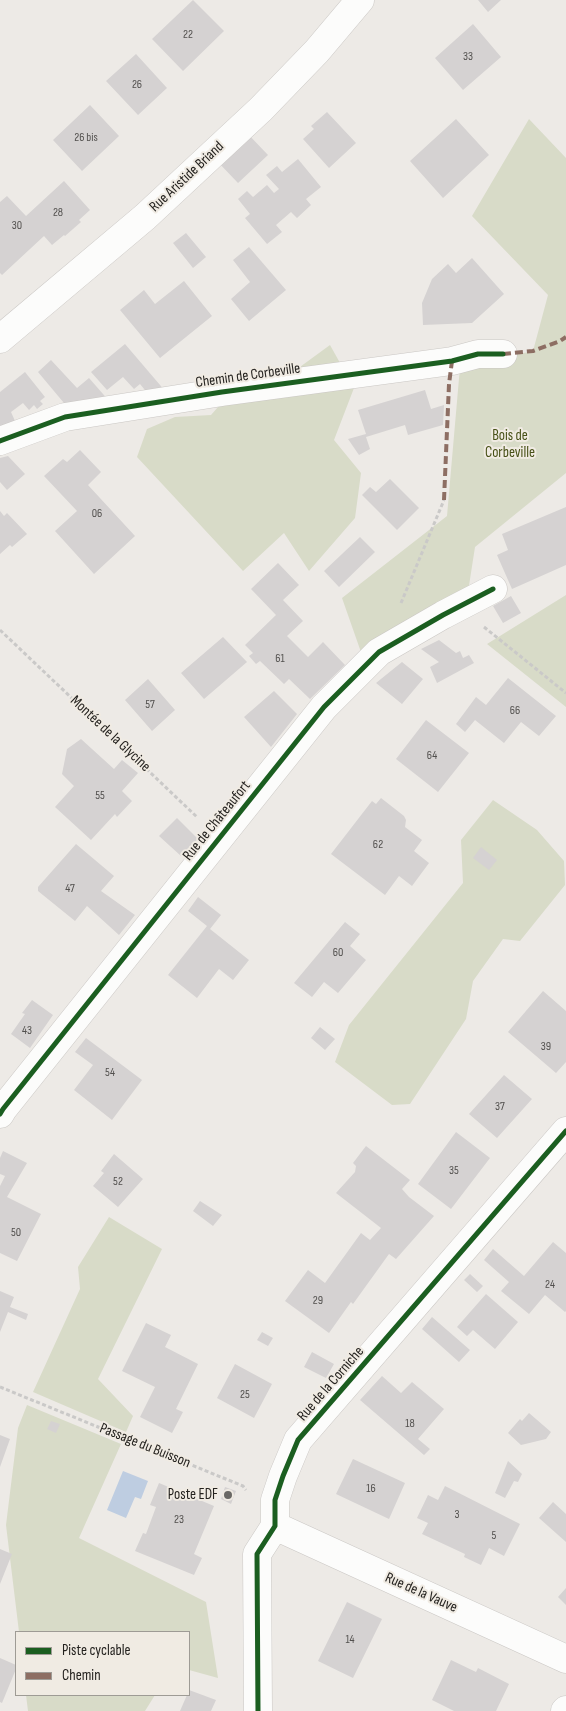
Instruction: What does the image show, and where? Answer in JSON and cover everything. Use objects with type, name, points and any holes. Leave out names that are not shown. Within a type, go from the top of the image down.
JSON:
[{"type":"street","name":"Rue Aristide Briand","points":[[0,339],[145,217],[254,116],[317,51],[360,0]]},
{"type":"street","name":"Chemin de Corbeville","points":[[0,441],[65,416],[452,360],[478,354],[503,354]]},
{"type":"street","name":"Rue de Châteaufort","points":[[0,1114],[324,707],[379,652],[493,589]]},
{"type":"street","name":"Rue de la Corniche","points":[[275,1526],[276,1500],[283,1476],[298,1440],[566,1131]]},
{"type":"street","name":"Rue de la Vauve","points":[[275,1526],[566,1659]]},
{"type":"street","points":[[258,1711],[257,1554],[275,1526]]},
{"type":"path","points":[[399,608],[444,500]]},
{"type":"path","points":[[458,607],[566,692]]},
{"type":"green space","name":"Bois de Corbeville","points":[[529,119],[566,158],[566,473],[475,547],[468,592],[362,655],[342,598],[447,516],[460,367],[533,351],[548,295],[472,216]]},
{"type":"green space","points":[[330,345],[354,388],[334,440],[361,473],[355,518],[309,571],[284,533],[243,571],[137,457],[147,429],[175,417],[211,415],[248,373],[293,372]]},
{"type":"green space","points":[[566,595],[566,707],[487,644]]},
{"type":"green space","points":[[493,800],[537,830],[564,861],[565,885],[520,941],[503,939],[473,981],[466,1019],[410,1104],[392,1105],[335,1062],[349,1025],[463,883],[461,840]]},
{"type":"green space","points":[[109,1217],[162,1249],[98,1379],[133,1416],[126,1432],[33,1392],[80,1289],[78,1267]]},
{"type":"green space","points":[[27,1405],[121,1444],[79,1538],[206,1602],[218,1678],[190,1670],[190,1631],[19,1631],[6,1525],[18,1428]]},
{"type":"green space","points":[[26,1696],[154,1696],[145,1711],[28,1711]]},
{"type":"water","points":[[123,1471],[148,1481],[141,1499],[135,1497],[126,1518],[107,1510]]},
{"type":"building","points":[[193,0],[224,31],[183,71],[152,39]]},
{"type":"building","points":[[478,0],[501,0],[488,12]]},
{"type":"building","points":[[473,24],[501,57],[463,90],[435,58]]},
{"type":"building","points":[[136,54],[167,88],[138,115],[106,81]]},
{"type":"building","points":[[90,105],[119,136],[82,171],[53,140]]},
{"type":"building","points":[[327,112],[356,143],[329,168],[303,139],[314,129],[311,126]]},
{"type":"building","points":[[456,119],[489,155],[443,198],[410,161]]},
{"type":"building","points":[[246,132],[268,155],[238,183],[216,160]]},
{"type":"building","points":[[298,159],[321,187],[306,199],[311,205],[297,218],[291,212],[276,225],[282,232],[267,244],[245,218],[250,214],[238,199],[247,191],[253,197],[267,185],[274,193],[279,189],[266,175],[277,166],[282,172]]},
{"type":"building","points":[[64,181],[90,210],[79,220],[81,222],[52,245],[44,236],[2,275],[0,273],[0,202],[7,196],[26,216]]},
{"type":"building","points":[[186,233],[206,257],[193,268],[173,243]]},
{"type":"building","points":[[249,247],[286,290],[249,321],[231,299],[250,282],[233,260]]},
{"type":"building","points":[[472,258],[504,294],[472,323],[423,325],[422,303],[432,279],[448,264],[456,273]]},
{"type":"building","points":[[184,281],[212,316],[160,358],[120,310],[144,290],[155,304]]},
{"type":"building","points":[[125,344],[166,392],[149,395],[140,384],[134,389],[123,377],[107,390],[91,372]]},
{"type":"building","points":[[51,360],[77,388],[89,378],[110,402],[69,409],[38,372]]},
{"type":"building","points":[[25,372],[45,397],[40,401],[43,404],[37,409],[34,405],[29,410],[23,403],[11,412],[15,421],[0,426],[0,392]]},
{"type":"building","points":[[425,390],[431,409],[444,405],[443,425],[408,435],[405,425],[366,437],[370,449],[359,455],[348,439],[366,434],[358,410]]},
{"type":"building","points":[[80,450],[101,472],[88,485],[135,536],[94,574],[55,531],[77,511],[44,476],[63,459],[67,462]]},
{"type":"building","points":[[8,456],[25,474],[7,490],[0,482],[0,458]]},
{"type":"building","points":[[390,479],[419,508],[397,530],[362,495],[370,487],[376,492]]},
{"type":"building","points":[[566,507],[566,565],[512,589],[497,555],[508,550],[502,534]]},
{"type":"building","points":[[0,511],[4,516],[7,513],[27,534],[12,547],[10,545],[0,554]]},
{"type":"building","points":[[360,537],[375,552],[339,587],[324,571]]},
{"type":"building","points":[[278,563],[299,585],[283,600],[303,621],[287,636],[308,657],[323,642],[345,665],[310,699],[289,679],[284,684],[260,661],[256,664],[249,656],[253,653],[245,645],[276,615],[251,589]]},
{"type":"building","points":[[511,596],[521,613],[503,623],[493,606]]},
{"type":"building","points":[[223,637],[247,662],[204,699],[181,673]]},
{"type":"building","points":[[439,640],[456,653],[460,651],[463,658],[469,655],[474,663],[437,683],[430,667],[439,662],[421,649]]},
{"type":"building","points":[[402,662],[423,679],[402,704],[376,683]]},
{"type":"building","points":[[508,678],[556,716],[539,736],[521,722],[504,743],[475,720],[465,732],[456,724],[476,697],[486,705]]},
{"type":"building","points":[[148,679],[175,710],[152,731],[125,700]]},
{"type":"building","points":[[274,691],[297,714],[271,747],[244,717]]},
{"type":"building","points":[[426,720],[469,753],[438,792],[396,759]]},
{"type":"building","points":[[81,739],[114,769],[122,760],[138,773],[122,791],[132,801],[117,817],[115,814],[91,840],[55,807],[74,786],[62,774],[67,749]]},
{"type":"building","points":[[381,798],[404,816],[406,820],[405,827],[422,840],[414,851],[429,863],[412,886],[399,876],[385,895],[331,854],[372,801],[376,804]]},
{"type":"building","points":[[177,818],[198,839],[181,856],[159,836]]},
{"type":"building","points":[[76,844],[114,876],[101,891],[135,915],[119,935],[87,906],[75,921],[38,891],[38,887]]},
{"type":"building","points":[[481,847],[497,860],[489,870],[473,858]]},
{"type":"building","points":[[198,897],[221,915],[210,929],[249,960],[233,980],[219,969],[197,998],[168,975],[207,926],[188,911]]},
{"type":"building","points":[[345,922],[360,934],[350,946],[366,960],[338,993],[324,982],[312,997],[294,983]]},
{"type":"building","points":[[543,991],[566,1011],[566,1062],[556,1073],[508,1032]]},
{"type":"building","points":[[32,1000],[53,1015],[30,1048],[11,1034],[25,1014],[22,1013]]},
{"type":"building","points":[[320,1027],[335,1039],[325,1050],[311,1038]]},
{"type":"building","points":[[86,1038],[142,1080],[112,1120],[74,1090],[93,1065],[75,1052]]},
{"type":"building","points":[[504,1075],[532,1099],[497,1138],[469,1114]]},
{"type":"building","points":[[456,1132],[490,1158],[451,1209],[418,1184]]},
{"type":"building","points":[[366,1146],[410,1180],[402,1189],[409,1197],[434,1216],[396,1259],[389,1254],[353,1304],[351,1302],[329,1333],[285,1301],[308,1270],[325,1283],[361,1233],[370,1240],[381,1228],[336,1193],[355,1172],[356,1166],[353,1163]]},
{"type":"building","points":[[3,1151],[27,1163],[7,1197],[41,1214],[17,1261],[0,1253],[0,1186],[5,1176],[0,1174],[0,1158]]},
{"type":"building","points":[[114,1154],[143,1179],[118,1207],[93,1186],[104,1173],[101,1171]]},
{"type":"building","points":[[200,1201],[222,1215],[213,1226],[193,1211]]},
{"type":"building","points":[[553,1242],[566,1253],[566,1311],[545,1295],[529,1314],[501,1291],[509,1282],[484,1260],[493,1249],[524,1276]]},
{"type":"building","points":[[470,1274],[483,1286],[477,1292],[464,1280]]},
{"type":"building","points":[[0,1291],[14,1297],[10,1307],[28,1314],[26,1320],[8,1312],[0,1332]]},
{"type":"building","points":[[486,1294],[518,1322],[495,1349],[473,1330],[467,1336],[457,1327]]},
{"type":"building","points":[[432,1317],[470,1350],[459,1362],[422,1329]]},
{"type":"building","points":[[146,1323],[171,1335],[165,1347],[198,1364],[176,1409],[183,1412],[172,1433],[140,1417],[155,1387],[122,1371]]},
{"type":"building","points":[[262,1332],[273,1338],[268,1346],[257,1340]]},
{"type":"building","points":[[312,1352],[334,1364],[326,1378],[304,1367]]},
{"type":"building","points":[[235,1364],[272,1384],[254,1418],[217,1398]]},
{"type":"building","points":[[382,1376],[401,1393],[412,1382],[444,1409],[418,1439],[430,1449],[424,1455],[360,1400]]},
{"type":"building","points":[[529,1413],[551,1432],[546,1439],[521,1445],[508,1433],[520,1419],[522,1421]]},
{"type":"building","points":[[51,1421],[60,1424],[56,1433],[47,1429]]},
{"type":"building","points":[[0,1435],[10,1439],[0,1467]]},
{"type":"building","points":[[353,1459],[405,1483],[389,1519],[336,1494]]},
{"type":"building","points":[[508,1461],[522,1474],[518,1482],[514,1481],[505,1498],[495,1493]]},
{"type":"building","points":[[159,1483],[214,1506],[194,1554],[202,1558],[194,1575],[135,1551],[143,1533],[146,1534],[156,1507],[150,1505]]},
{"type":"building","points":[[445,1486],[520,1524],[504,1556],[489,1548],[481,1565],[464,1557],[465,1554],[422,1534],[428,1523],[417,1518],[428,1495],[438,1500]]},
{"type":"building","name":"Poste EDF","points":[[225,1487],[236,1491],[231,1504],[221,1499]]},
{"type":"building","points":[[553,1502],[566,1514],[566,1542],[539,1518]]},
{"type":"building","points":[[0,1549],[12,1554],[0,1584]]},
{"type":"building","points":[[566,1588],[566,1605],[558,1597]]},
{"type":"building","points":[[347,1602],[382,1619],[353,1678],[318,1661]]},
{"type":"building","points":[[0,1658],[15,1665],[15,1671],[2,1703],[0,1702]]},
{"type":"building","points":[[451,1660],[476,1672],[478,1668],[509,1684],[496,1711],[454,1711],[432,1700]]},
{"type":"building","points":[[190,1690],[216,1700],[211,1711],[180,1711],[187,1696],[190,1696]]},
{"type":"marked path","points":[[503,354],[533,351],[566,337]]},
{"type":"marked path","points":[[444,500],[449,384],[452,361]]},
{"type":"cycle path","points":[[0,441],[65,417],[222,392],[452,361],[478,354],[503,354]]},
{"type":"cycle path","points":[[0,1114],[324,707],[379,652],[493,589]]},
{"type":"cycle path","points":[[258,1711],[257,1554],[275,1526],[275,1500],[298,1440],[566,1131]]},
{"type":"place","name":"Poste EDF","points":[[228,1495]]}]
